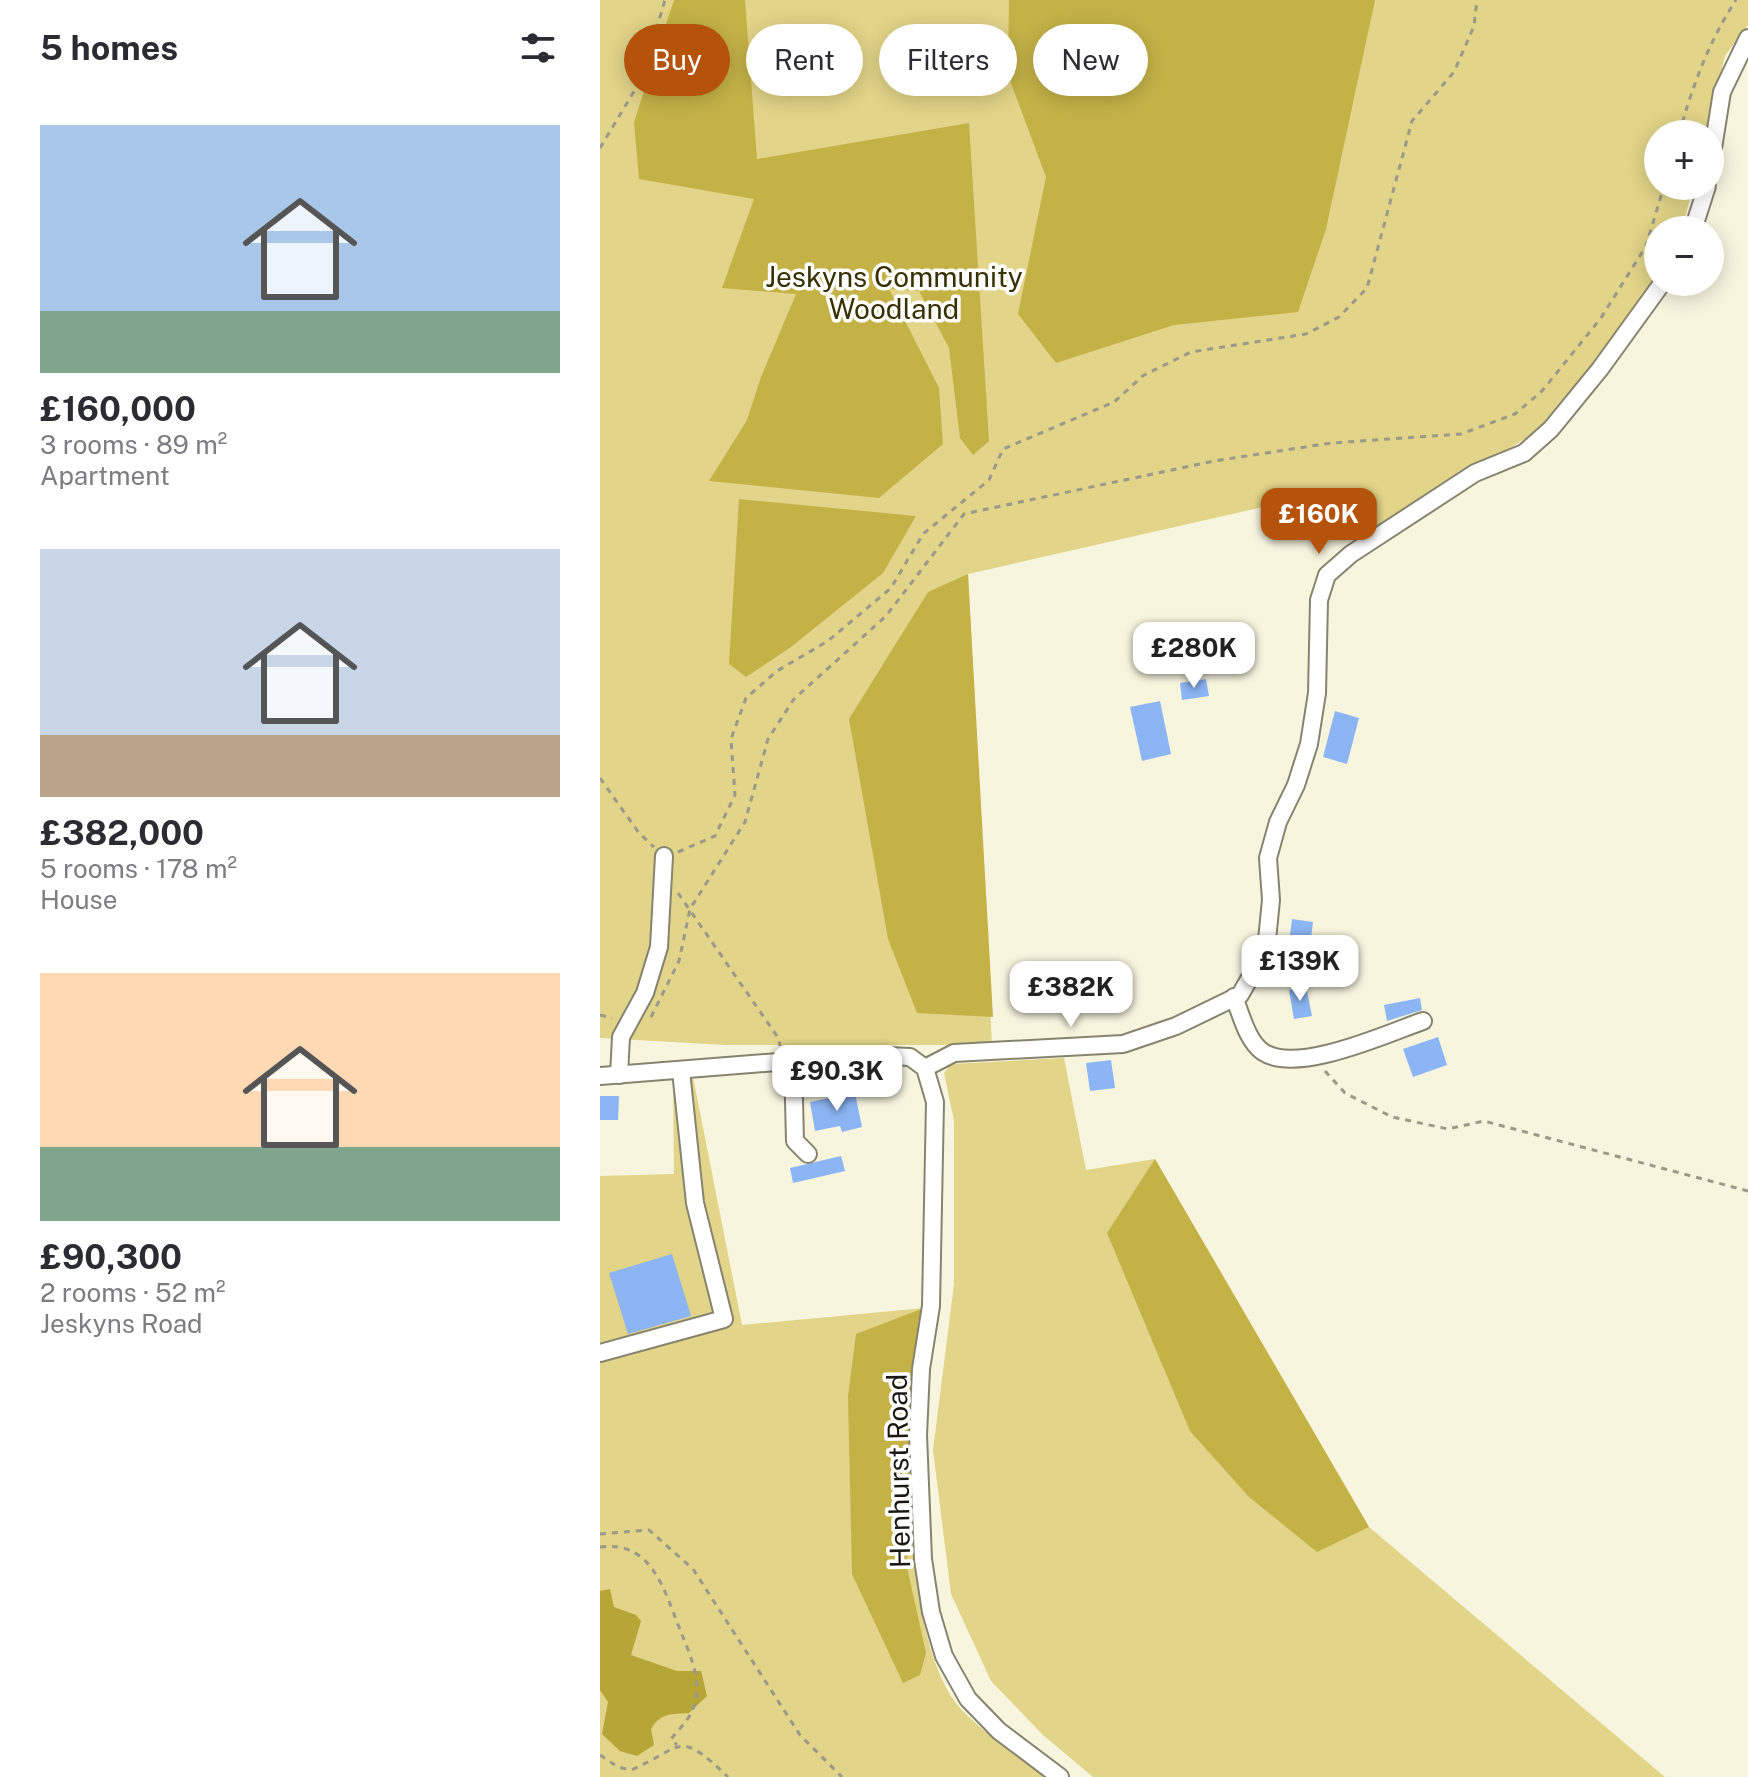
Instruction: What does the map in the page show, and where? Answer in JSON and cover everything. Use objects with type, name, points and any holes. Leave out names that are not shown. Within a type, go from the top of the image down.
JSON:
[{"type":"street","points":[[1718,120],[1722,92],[1748,38]]},
{"type":"street","points":[[600,1076],[896,1055],[912,1058],[925,1068],[954,1053],[1123,1044],[1176,1026],[1234,997],[1252,976],[1266,950],[1271,900],[1268,858],[1278,822],[1296,785],[1309,744],[1317,693],[1319,600],[1327,575],[1351,554],[1475,473],[1524,453],[1551,429],[1600,369],[1653,296]]},
{"type":"street","points":[[619,1075],[619,1046],[626,1022],[645,993],[659,947],[664,856]]},
{"type":"street","points":[[1234,997],[1256,1045],[1278,1057],[1326,1054],[1423,1021]]},
{"type":"street","points":[[787,1061],[795,1141],[808,1154]]},
{"type":"street","name":"Henhurst Road","points":[[925,1068],[935,1098],[931,1306],[918,1415],[923,1550],[929,1604],[944,1656],[968,1699],[999,1731],[1060,1777]]},
{"type":"street","points":[[600,1353],[724,1319],[695,1203],[681,1071]]},
{"type":"path","points":[[600,148],[642,78],[665,0]]},
{"type":"path","points":[[600,778],[639,833],[664,856],[715,836],[735,795],[731,739],[746,698],[777,671],[828,641],[891,588],[923,534],[989,480],[1003,449],[1114,402],[1144,375],[1191,352],[1306,334],[1339,317],[1367,288],[1412,121],[1454,72],[1474,26],[1477,0]]},
{"type":"path","points":[[1683,120],[1698,70],[1715,32],[1736,0]]},
{"type":"path","points":[[600,1015],[639,1027],[655,1014],[679,961],[690,909],[745,822],[768,739],[794,699],[886,616],[964,514],[1214,461],[1331,443],[1461,434],[1515,414],[1542,391],[1601,318],[1646,246],[1660,200]]},
{"type":"path","points":[[665,879],[690,909],[779,1039],[787,1061]]},
{"type":"path","points":[[1315,1069],[1329,1072],[1345,1093],[1392,1117],[1448,1129],[1484,1121],[1748,1191]]},
{"type":"path","points":[[600,1534],[649,1530],[693,1569],[800,1735],[842,1777]]},
{"type":"path","points":[[600,1547],[629,1550],[655,1571],[663,1583],[694,1662],[693,1709],[671,1739],[677,1745],[695,1750],[728,1777]]},
{"type":"path","points":[[600,1755],[618,1767],[631,1770],[677,1745]]},
{"type":"green space","name":"Jeskyns Community Woodland","points":[[600,0],[1748,0],[1748,25],[1725,56],[1709,120],[1644,120],[1644,200],[1690,200],[1686,216],[1644,216],[1644,295],[1628,320],[1543,428],[1380,527],[1307,497],[968,574],[992,1045],[726,1045],[600,1038]]},
{"type":"green space","points":[[1064,1058],[1086,1170],[1155,1159],[1369,1527],[1665,1777],[1093,1777],[1043,1735],[991,1681],[951,1594],[933,1450],[954,1284],[954,1121],[944,1073],[951,1064]]},
{"type":"green space","points":[[693,1077],[742,1325],[924,1308],[915,1399],[912,1504],[921,1608],[932,1654],[949,1693],[968,1716],[1046,1777],[600,1777],[600,1176],[674,1174],[673,1081]]},
{"type":"shaded area","points":[[674,0],[745,0],[746,96],[752,96],[757,159],[969,123],[989,441],[973,455],[960,438],[949,348],[919,291],[889,289],[939,388],[943,444],[879,498],[709,481],[747,420],[761,377],[796,294],[722,288],[754,199],[639,179],[634,122],[643,96],[730,96],[730,24],[666,24]]},
{"type":"shaded area","points":[[1009,0],[1375,0],[1326,229],[1298,312],[1174,325],[1056,363],[1018,314],[1046,177],[1016,96],[1017,24],[1009,24]]},
{"type":"shaded area","points":[[739,499],[916,516],[883,573],[791,647],[746,677],[729,664]]},
{"type":"shaded area","points":[[968,574],[993,1017],[917,1013],[888,939],[849,719],[928,592]]},
{"type":"shaded area","points":[[1155,1159],[1369,1527],[1317,1552],[1249,1497],[1190,1431],[1107,1233]]},
{"type":"shaded area","points":[[924,1308],[913,1409],[907,1567],[926,1653],[920,1675],[903,1683],[852,1574],[848,1396],[856,1334]]},
{"type":"shaded area","points":[[610,1589],[614,1607],[636,1615],[641,1621],[631,1655],[677,1671],[701,1671],[707,1696],[689,1713],[671,1714],[658,1720],[651,1729],[654,1745],[637,1756],[620,1751],[602,1734],[608,1702],[600,1690],[600,1591]]},
{"type":"building","points":[[1206,679],[1209,696],[1182,700],[1180,683]]},
{"type":"building","points":[[1160,701],[1171,754],[1142,761],[1130,707]]},
{"type":"building","points":[[1335,711],[1359,718],[1347,764],[1323,757]]},
{"type":"building","points":[[1292,919],[1313,922],[1308,962],[1287,959]]},
{"type":"building","points":[[1306,987],[1312,1016],[1294,1019],[1289,990]]},
{"type":"building","points":[[1420,998],[1422,1010],[1387,1021],[1384,1005]]},
{"type":"building","points":[[1438,1037],[1447,1065],[1413,1077],[1403,1049]]},
{"type":"building","points":[[1111,1060],[1115,1088],[1090,1091],[1086,1063]]},
{"type":"building","points":[[855,1093],[862,1127],[842,1132],[840,1126],[815,1131],[810,1102]]},
{"type":"building","points":[[600,1096],[619,1096],[618,1120],[600,1120]]},
{"type":"building","points":[[841,1156],[845,1171],[793,1183],[790,1168]]},
{"type":"building","points":[[672,1254],[691,1316],[628,1334],[609,1273]]}]
